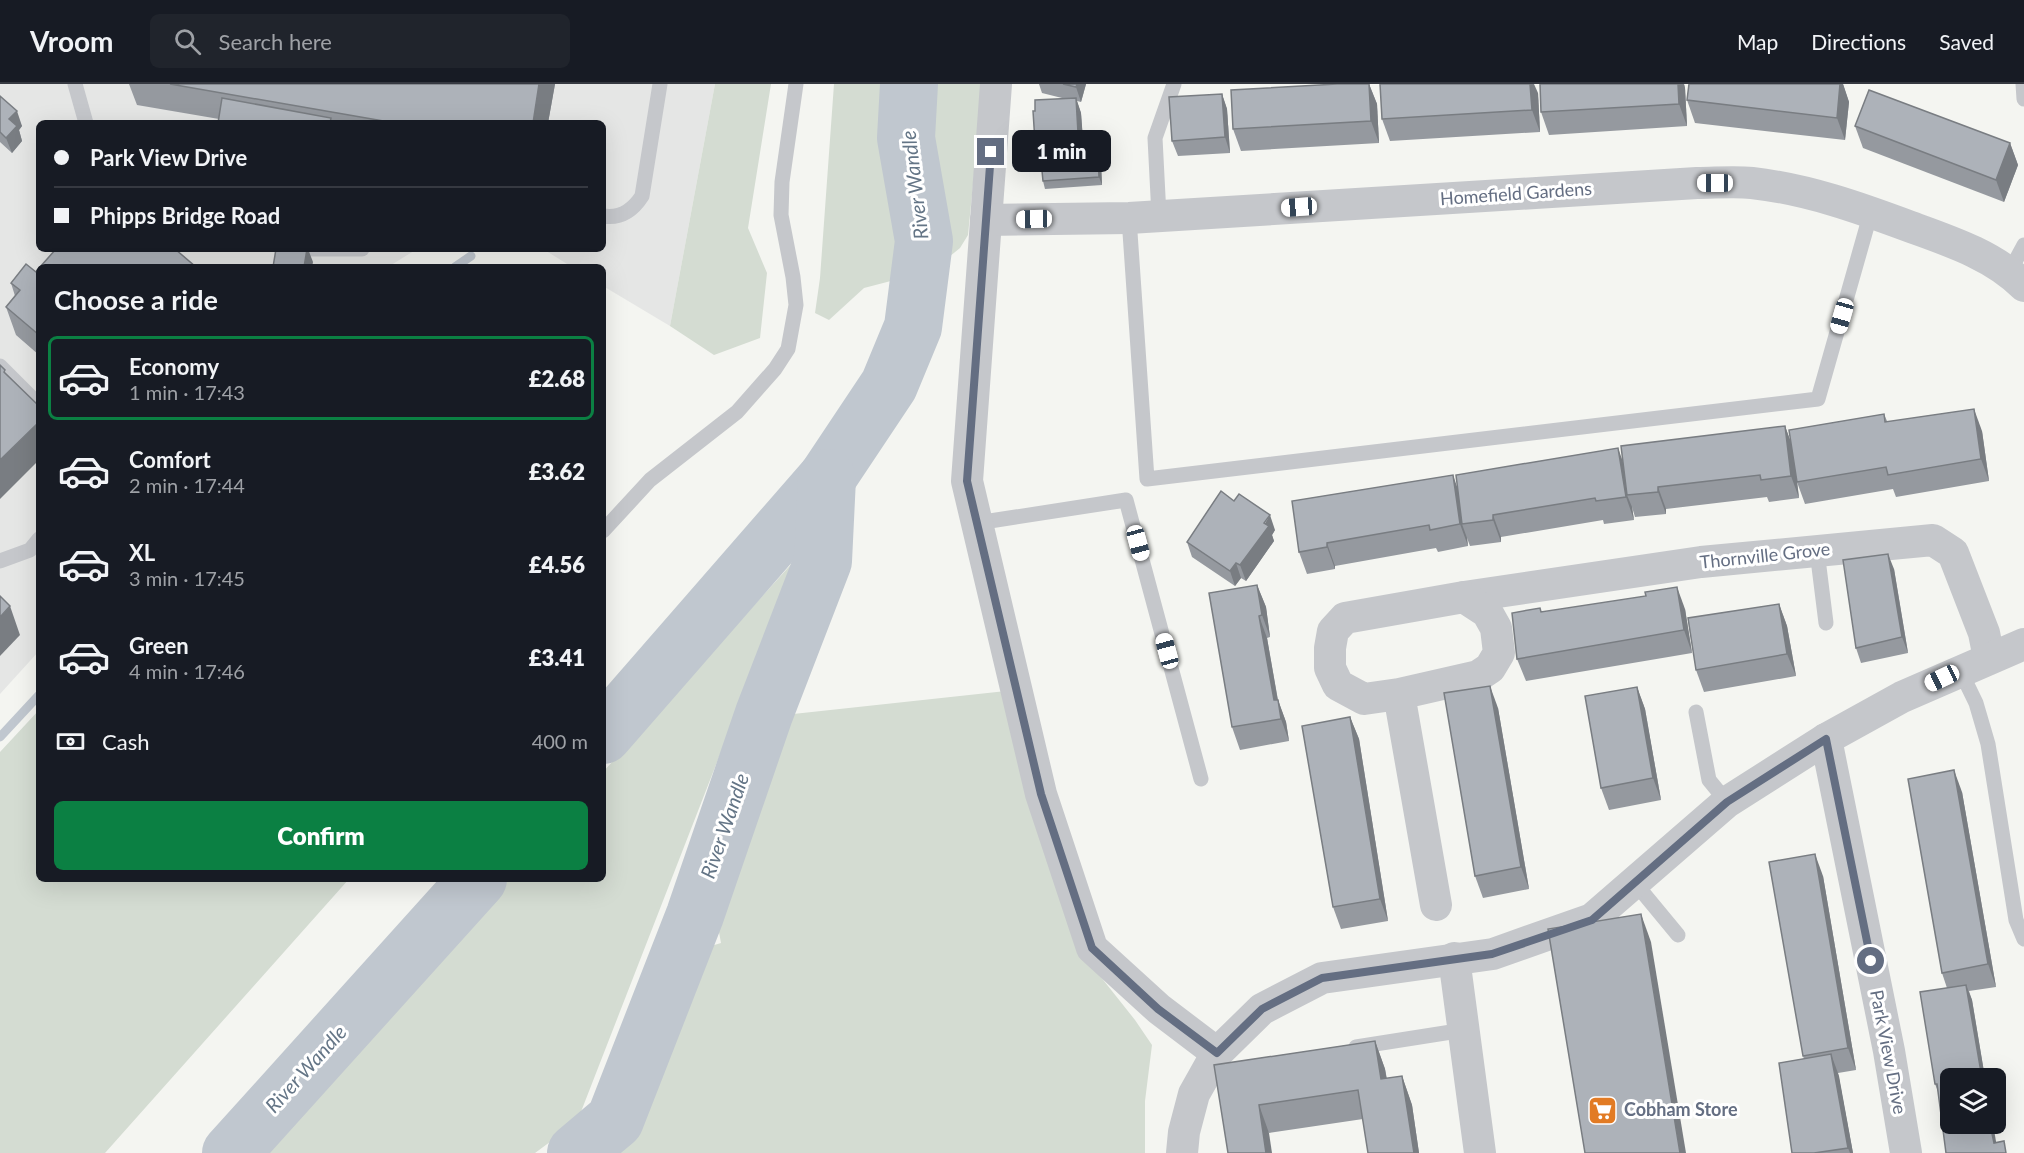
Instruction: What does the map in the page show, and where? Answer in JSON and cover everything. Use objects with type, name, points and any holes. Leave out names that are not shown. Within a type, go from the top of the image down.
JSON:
[{"type":"street","points":[[996,84],[967,481],[1041,794],[1092,948],[1158,1009],[1217,1053]]},
{"type":"street","name":"Homefield Gardens","points":[[986,220],[1129,218],[1696,183],[1761,185],[1812,194],[1871,212],[2019,267]]},
{"type":"street","name":"Thornville Grove","points":[[1464,597],[1487,612],[1496,628],[1499,653],[1490,668],[1478,676],[1399,694],[1364,699],[1338,685],[1330,668],[1330,648],[1333,631],[1345,618],[1464,597],[1701,562],[1933,540],[1953,553],[1984,633],[1989,657]]},
{"type":"street","points":[[1182,1153],[1184,1132],[1194,1094],[1217,1053],[1262,1009],[1322,978],[1492,954],[1592,920],[1727,802],[1826,739],[1902,697],[1989,657],[2024,644]]},
{"type":"street","points":[[1399,694],[1436,905]]},
{"type":"street","name":"Park View Drive","points":[[1826,739],[1889,1051],[1906,1153]]},
{"type":"street","points":[[1454,958],[1480,1153]]},
{"type":"lane","points":[[75,84],[85,120]]},
{"type":"lane","points":[[606,216],[623,215],[635,207],[642,196],[660,84]]},
{"type":"lane","points":[[606,528],[650,480],[737,412],[775,369],[788,349],[796,305],[781,215],[782,183],[796,84]]},
{"type":"lane","points":[[1159,216],[1155,138],[1174,84]]},
{"type":"lane","points":[[2023,84],[2024,99]]},
{"type":"lane","points":[[1129,218],[1148,479],[1818,399],[1871,212]]},
{"type":"lane","points":[[0,366],[36,402]]},
{"type":"lane","points":[[977,523],[1126,500],[1201,779]]},
{"type":"lane","points":[[0,561],[30,550],[36,543]]},
{"type":"lane","points":[[1817,551],[1826,622]]},
{"type":"lane","points":[[1960,670],[1977,703],[1989,744],[2016,920],[2024,939]]},
{"type":"lane","points":[[1696,712],[1709,780],[1727,802]]},
{"type":"lane","points":[[1635,883],[1678,935]]},
{"type":"lane","points":[[1347,1049],[1464,1030]]},
{"type":"shaded area","points":[[0,84],[715,84],[670,326],[606,288],[606,264],[567,264],[548,252],[606,252],[606,120],[36,120],[36,252],[412,252],[393,264],[36,264],[36,654],[0,694]]},
{"type":"shaded area","points":[[715,84],[771,84],[748,228],[767,273],[760,338],[714,355],[670,326]]},
{"type":"shaded area","points":[[834,84],[983,84],[968,235],[960,248],[933,270],[864,288],[829,320],[815,313],[820,278]]},
{"type":"shaded area","points":[[796,559],[577,1122],[535,1153],[262,1153],[503,882],[606,882],[606,769]]},
{"type":"shaded area","points":[[1006,691],[1081,952],[1152,1045],[1145,1101],[1145,1153],[611,1153],[666,1050],[706,941],[711,946],[721,943],[716,916],[784,715]]},
{"type":"shaded area","points":[[36,713],[36,882],[346,882],[105,1153],[0,1153],[0,752]]},
{"type":"building","points":[[170,84],[539,84],[533,120],[378,120]]},
{"type":"building","points":[[1369,84],[1371,121],[1233,129],[1231,90]]},
{"type":"building","points":[[1380,84],[1530,84],[1532,110],[1382,119]]},
{"type":"building","points":[[1540,84],[1678,84],[1679,104],[1541,112]]},
{"type":"building","points":[[1689,84],[1840,84],[1837,118],[1687,100]]},
{"type":"building","points":[[1869,90],[2010,143],[1996,180],[1855,126]]},
{"type":"building","points":[[1222,94],[1225,137],[1172,141],[1169,97]]},
{"type":"building","points":[[0,96],[17,111],[9,119],[17,126],[6,138],[0,132]]},
{"type":"building","points":[[222,98],[331,118],[331,120],[218,120]]},
{"type":"building","points":[[1076,98],[1079,150],[1038,153],[1033,111],[1035,111],[1035,100]]},
{"type":"building","points":[[1098,157],[1099,177],[1043,181],[1041,161]]},
{"type":"building","points":[[53,252],[178,252],[192,264],[43,264]]},
{"type":"building","points":[[276,252],[306,252],[304,264],[274,264]]},
{"type":"building","points":[[26,264],[36,272],[36,332],[6,307],[20,290],[11,283]]},
{"type":"building","points":[[0,365],[5,370],[4,372],[36,403],[36,425],[0,460]]},
{"type":"building","points":[[1974,409],[1981,459],[1888,475],[1886,467],[1797,482],[1789,430],[1884,414],[1885,422]]},
{"type":"building","points":[[1785,426],[1791,476],[1761,480],[1760,475],[1658,487],[1658,492],[1627,495],[1621,446]]},
{"type":"building","points":[[1618,448],[1626,497],[1596,501],[1595,498],[1493,515],[1493,520],[1462,524],[1456,475]]},
{"type":"building","points":[[1453,475],[1460,524],[1430,530],[1429,525],[1327,543],[1327,547],[1299,552],[1292,501]]},
{"type":"building","points":[[1221,491],[1234,501],[1239,494],[1270,515],[1264,523],[1269,526],[1240,565],[1236,563],[1230,571],[1187,542]]},
{"type":"building","points":[[1888,554],[1902,637],[1856,648],[1843,560]]},
{"type":"building","points":[[1257,585],[1262,615],[1259,616],[1274,700],[1278,700],[1281,719],[1232,727],[1209,593]]},
{"type":"building","points":[[1677,587],[1684,630],[1517,659],[1512,613],[1540,608],[1541,612],[1646,596],[1645,592]]},
{"type":"building","points":[[0,596],[10,606],[0,617]]},
{"type":"building","points":[[1779,604],[1787,654],[1696,670],[1688,618]]},
{"type":"building","points":[[1490,686],[1521,867],[1475,876],[1444,693]]},
{"type":"building","points":[[1637,687],[1653,778],[1601,788],[1585,696]]},
{"type":"building","points":[[1350,717],[1380,899],[1333,907],[1302,726]]},
{"type":"building","points":[[1954,770],[1988,964],[1942,973],[1908,779]]},
{"type":"building","points":[[1815,854],[1848,1048],[1803,1056],[1769,862]]},
{"type":"building","points":[[1641,914],[1680,1153],[1585,1153],[1548,929]]},
{"type":"building","points":[[1966,985],[1980,1068],[1940,1068],[1940,1107],[1937,1084],[1935,1084],[1920,992]]},
{"type":"building","points":[[1375,1041],[1381,1079],[1402,1076],[1414,1153],[1368,1153],[1358,1090],[1259,1105],[1266,1153],[1228,1153],[1214,1065]]},
{"type":"building","points":[[1831,1054],[1848,1148],[1814,1153],[1792,1153],[1779,1063]]},
{"type":"building","points":[[1944,1134],[1992,1134],[1994,1143],[2004,1141],[2006,1153],[1946,1153]]},
{"type":"waterway","name":"River Wandle","points":[[606,732],[827,478],[889,385],[913,327],[924,241],[906,138],[909,84]]},
{"type":"waterway","points":[[459,264],[471,256]]},
{"type":"waterway","name":"River Wandle","points":[[576,1153],[615,1120],[695,915],[764,714],[823,561],[827,478]]},
{"type":"waterway","points":[[0,737],[36,698]]},
{"type":"waterway","name":"River Wandle","points":[[231,1153],[475,882]]},
{"type":"place","name":"Cobham Store","points":[[1603,1110]]},
{"type":"route","points":[[991,152],[967,481],[1041,794],[1092,948],[1158,1009],[1217,1053],[1262,1009],[1322,978],[1492,954],[1592,920],[1727,802],[1826,739],[1871,961]]}]
